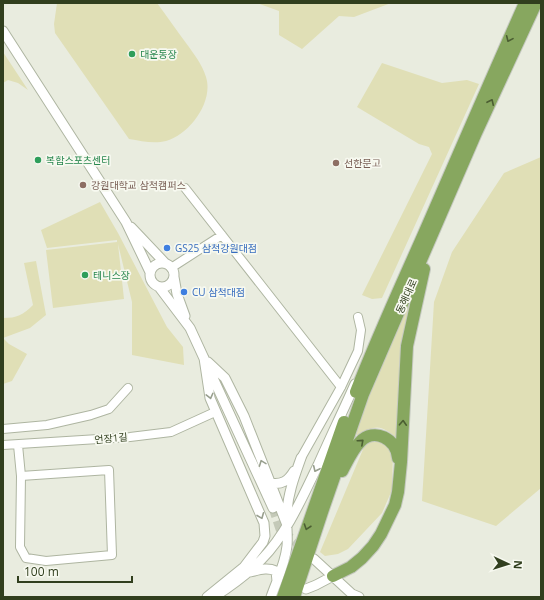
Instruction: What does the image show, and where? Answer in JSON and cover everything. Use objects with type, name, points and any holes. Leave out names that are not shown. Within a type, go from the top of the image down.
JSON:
[{"type":"main road","name":"동해대로","points":[[283,597],[343,424],[366,366],[468,130],[525,3]]},
{"type":"main road","name":"동해대로","points":[[294,597],[363,394],[430,243],[475,136],[536,3]]},
{"type":"main road","points":[[333,576],[351,567],[373,546],[382,534],[395,505],[401,462],[407,346],[430,243]]},
{"type":"main road","points":[[322,512],[349,458],[360,441],[369,436],[383,436],[396,447],[398,461],[396,487],[389,514],[372,542],[357,557],[333,576]]},
{"type":"street","points":[[3,31],[126,222],[150,272],[153,283],[159,287],[190,328]]},
{"type":"street","points":[[185,188],[341,387]]},
{"type":"street","points":[[126,222],[170,270],[177,294],[190,328],[273,508]]},
{"type":"street","points":[[170,270],[222,235]]},
{"type":"street","points":[[150,272],[155,265],[162,263],[170,270],[172,281],[167,286],[159,287]]},
{"type":"street","points":[[270,483],[282,484],[287,481],[341,387],[358,351],[361,330],[358,317]]},
{"type":"street","points":[[204,358],[224,378],[244,416],[287,525]]},
{"type":"street","points":[[204,358],[210,398],[262,517],[265,536],[263,542],[244,567],[207,597]]},
{"type":"street","points":[[214,597],[233,585],[249,572],[263,558],[287,525],[300,503],[360,375],[366,366]]},
{"type":"street","points":[[3,429],[48,425],[91,415],[109,408],[128,388]]},
{"type":"street","name":"언장1길","points":[[3,445],[130,437],[171,432],[215,412]]},
{"type":"street","points":[[18,445],[21,476],[20,547],[26,558],[46,561],[112,555],[109,470],[21,476]]},
{"type":"street","points":[[272,597],[284,561],[287,546],[287,513],[289,499],[293,480],[301,458]]},
{"type":"street","points":[[314,559],[354,596]]},
{"type":"street","points":[[249,572],[271,569],[276,571],[277,581]]},
{"type":"street","points":[[306,589],[333,576]]},
{"type":"green space","name":"대운동장","points":[[57,3],[157,3],[198,59],[206,77],[208,87],[203,107],[191,125],[175,138],[166,141],[152,142],[129,139],[55,33],[54,24]]},
{"type":"green space","points":[[257,3],[391,3],[354,17],[339,16],[302,49],[279,35],[279,11]]},
{"type":"green space","points":[[3,52],[28,90],[18,83],[8,80],[3,83]]},
{"type":"green space","points":[[382,63],[442,83],[467,80],[479,84],[382,298],[372,299],[362,295],[432,154],[429,147],[419,144],[357,107]]},
{"type":"green space","points":[[541,157],[541,488],[496,526],[422,501],[434,302],[452,252],[504,173]]},
{"type":"green space","points":[[100,202],[118,233],[167,327],[183,347],[184,365],[132,355],[132,302],[118,244],[124,299],[53,308],[46,250],[117,242],[117,240],[47,248],[41,230]]},
{"type":"green space","points":[[36,261],[46,315],[30,328],[3,338],[3,318],[20,315],[33,305],[24,263]]},
{"type":"green space","points":[[412,293],[414,295],[398,439],[387,431],[378,428],[369,429],[358,437],[353,429]]},
{"type":"green space","points":[[3,338],[9,344],[27,354],[12,381],[3,384]]},
{"type":"green space","points":[[378,438],[393,450],[392,490],[382,513],[348,549],[338,554],[325,556],[320,552],[364,447],[369,440]]},
{"type":"tunnel","points":[[273,508],[280,529],[305,550]]},
{"type":"place","name":"대운동장","points":[[132,54]]},
{"type":"place","name":"복합스포츠센터","points":[[38,160]]},
{"type":"place","name":"선한문고","points":[[336,163]]},
{"type":"place","name":"강원대학교 삼척캠퍼스","points":[[83,185]]},
{"type":"place","name":"GS25 삼척강원대점","points":[[167,248]]},
{"type":"place","name":"테니스장","points":[[85,275]]},
{"type":"place","name":"CU 삼척대점","points":[[184,292]]}]
